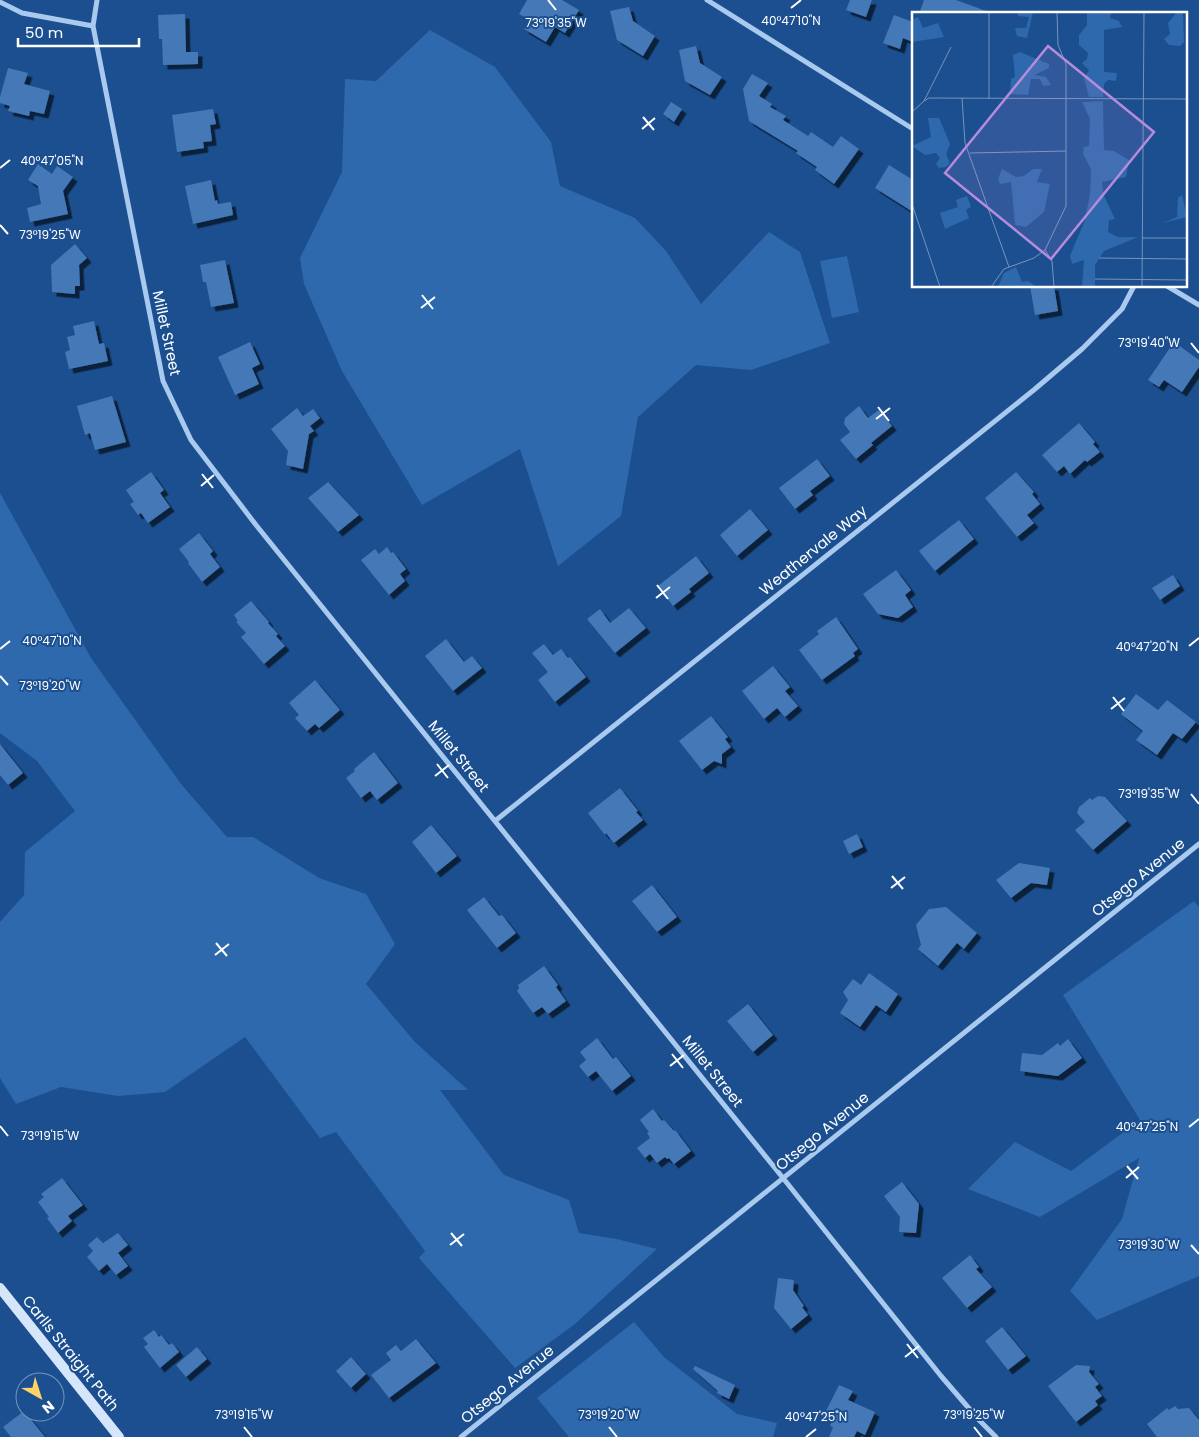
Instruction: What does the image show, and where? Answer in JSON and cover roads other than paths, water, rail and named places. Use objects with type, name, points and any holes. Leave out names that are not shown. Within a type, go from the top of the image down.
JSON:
[{"type":"street","name":"Millet Street","points":[[97,0],[93,26],[163,381],[192,440],[262,533],[941,1376],[996,1437]]},
{"type":"street","points":[[708,0],[912,128]]},
{"type":"street","points":[[0,2],[22,14],[93,26]]},
{"type":"street","name":"Weathervale Way","points":[[495,821],[1035,389],[1082,349],[1122,309],[1133,288]]},
{"type":"street","points":[[1171,288],[1199,304]]},
{"type":"street","name":"Otsego Avenue","points":[[462,1437],[1199,844]]},
{"type":"street","name":"Carlls Straight Path","points":[[0,1288],[119,1437]]}]
